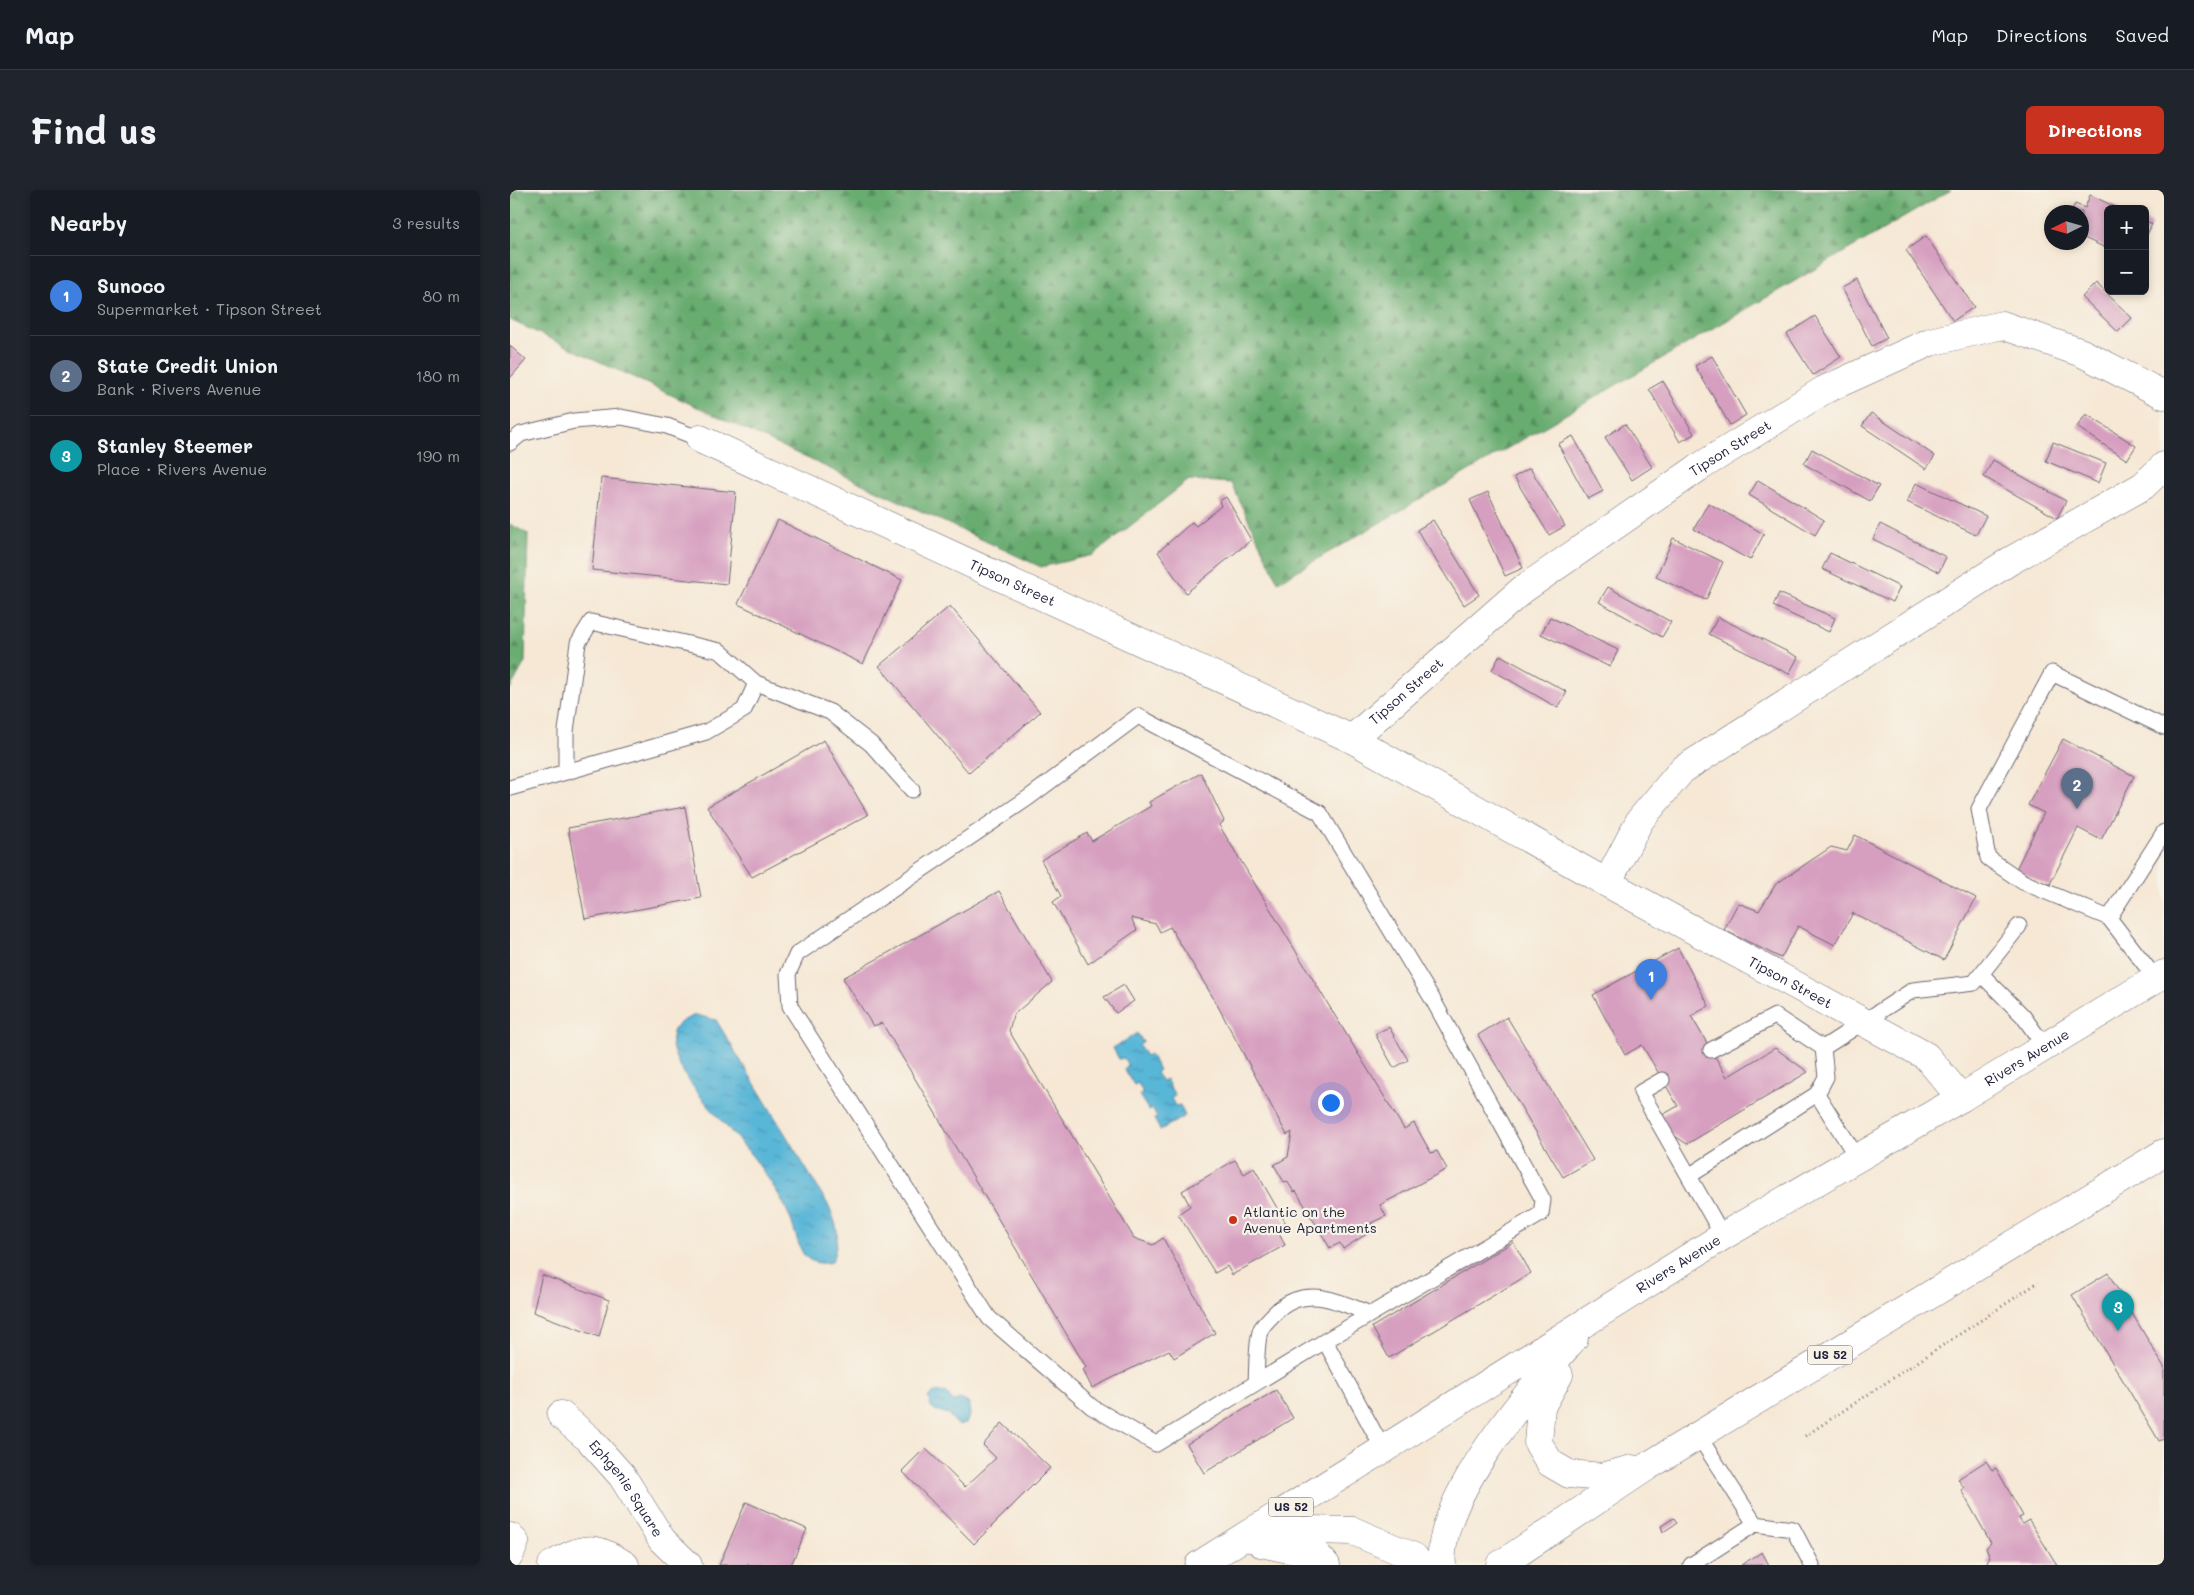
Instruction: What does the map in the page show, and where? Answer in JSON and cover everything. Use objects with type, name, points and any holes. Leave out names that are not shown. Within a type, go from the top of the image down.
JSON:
[{"type":"street","name":"Tipson Street","points":[[1352,739],[1522,590],[1698,468],[1824,390],[1930,342],[2002,325],[2082,353],[2164,395]]},
{"type":"street","name":"Tipson Street","points":[[700,439],[1352,739],[1607,883],[1862,1023],[1926,1056],[1961,1098]]},
{"type":"street","points":[[1607,883],[1640,820],[1682,770],[2010,561],[2143,486],[2164,466]]},
{"type":"street","name":"Rivers Avenue","points":[[1199,1565],[1591,1317],[1724,1236],[1961,1098],[2160,976]]},
{"type":"street","name":"US 52","points":[[1500,1565],[1648,1466],[2164,1153]]},
{"type":"street","points":[[1591,1317],[1541,1407],[1538,1443],[1550,1463],[1569,1474],[1602,1477],[1648,1466]]},
{"type":"street","points":[[1442,1565],[1441,1554],[1452,1514],[1481,1456],[1525,1396],[1591,1317]]},
{"type":"street","name":"Ephgenie Square","points":[[561,1415],[588,1439],[622,1476],[662,1540],[688,1565]]},
{"type":"street","points":[[1534,1565],[1584,1509]]},
{"type":"street","points":[[1240,1539],[1310,1530],[1354,1531],[1414,1557],[1420,1565]]},
{"type":"street","points":[[510,1536],[515,1542],[510,1554]]},
{"type":"street","points":[[1240,1539],[1317,1556],[1326,1565]]},
{"type":"street","points":[[552,1565],[577,1551],[603,1552],[625,1565]]},
{"type":"lane","points":[[510,443],[521,434],[574,421],[621,417],[668,426],[700,439]]},
{"type":"lane","points":[[566,771],[566,731],[578,643],[591,622],[720,651],[756,682],[830,712],[871,744],[912,790]]},
{"type":"lane","points":[[2160,976],[2109,918],[2023,882],[1988,858],[1979,809],[2052,674],[2164,727]]},
{"type":"lane","points":[[510,788],[706,732],[744,710],[756,682]]},
{"type":"lane","points":[[1138,716],[1320,813],[1433,1000],[1544,1200],[1541,1214],[1325,1341],[1156,1444],[1092,1407],[989,1318],[790,1006],[788,974],[797,954],[1028,798],[1138,716]]},
{"type":"lane","points":[[2109,918],[2164,832]]},
{"type":"lane","points":[[1823,1048],[1913,990],[1974,983],[2019,926]]},
{"type":"lane","points":[[1981,974],[2023,1016],[2045,1047]]},
{"type":"lane","points":[[1711,1050],[1775,1016],[1823,1048]]},
{"type":"lane","points":[[1689,1176],[1817,1094],[1826,1077],[1823,1048]]},
{"type":"lane","points":[[1662,1080],[1640,1092],[1724,1236]]},
{"type":"lane","points":[[1817,1094],[1858,1159]]},
{"type":"lane","points":[[1256,1383],[1261,1330],[1273,1314],[1289,1301],[1310,1296],[1327,1298],[1370,1314]]},
{"type":"lane","points":[[1325,1341],[1382,1449]]},
{"type":"lane","points":[[1698,1435],[1755,1524]]},
{"type":"lane","points":[[1691,1565],[1755,1524],[1793,1529],[1812,1565]]},
{"type":"path","points":[[1805,1436],[2039,1282]]},
{"type":"green space","points":[[510,190],[1951,190],[1278,582],[1231,483],[1189,480],[1093,555],[1041,567],[510,320]]},
{"type":"green space","points":[[510,524],[528,534],[525,662],[510,689]]},
{"type":"water","points":[[696,1015],[716,1020],[827,1203],[837,1232],[832,1262],[817,1263],[804,1255],[788,1213],[773,1186],[756,1161],[691,1084],[680,1067],[673,1051],[673,1032],[677,1025]]},
{"type":"water","points":[[1137,1033],[1143,1042],[1139,1045],[1146,1056],[1150,1054],[1159,1070],[1156,1073],[1162,1081],[1166,1079],[1175,1096],[1171,1098],[1175,1106],[1180,1105],[1185,1116],[1160,1130],[1154,1119],[1157,1118],[1153,1109],[1149,1111],[1139,1095],[1143,1093],[1138,1083],[1134,1085],[1124,1069],[1128,1066],[1124,1058],[1119,1059],[1113,1048]]},
{"type":"water","points":[[945,1392],[953,1401],[960,1399],[969,1403],[970,1415],[966,1423],[958,1425],[948,1414],[932,1409],[928,1398],[932,1393]]},
{"type":"building","points":[[2090,195],[2111,205],[2104,205],[2104,247],[2089,240],[2089,205],[2086,205]]},
{"type":"building","points":[[1926,236],[1974,307],[1953,321],[1906,250]]},
{"type":"building","points":[[1857,280],[1887,338],[1872,346],[1842,288]]},
{"type":"building","points":[[2096,283],[2104,291],[2104,295],[2108,295],[2132,318],[2118,332],[2082,297]]},
{"type":"building","points":[[1815,316],[1841,357],[1813,375],[1787,334]]},
{"type":"building","points":[[510,346],[526,360],[510,378]]},
{"type":"building","points":[[1712,356],[1746,415],[1730,425],[1695,366]]},
{"type":"building","points":[[1663,381],[1694,434],[1680,442],[1649,389]]},
{"type":"building","points":[[1871,413],[1935,456],[1926,469],[1862,426]]},
{"type":"building","points":[[2086,414],[2136,446],[2127,460],[2077,427]]},
{"type":"building","points":[[1625,424],[1652,467],[1632,480],[1605,437]]},
{"type":"building","points":[[1573,436],[1603,491],[1588,499],[1558,444]]},
{"type":"building","points":[[2053,442],[2106,463],[2098,483],[2046,461]]},
{"type":"building","points":[[1812,449],[1879,486],[1870,501],[1804,464]]},
{"type":"building","points":[[1993,460],[2066,501],[2057,518],[1984,477]]},
{"type":"building","points":[[1530,468],[1565,526],[1549,535],[1514,477]]},
{"type":"building","points":[[601,478],[736,492],[727,584],[592,570]]},
{"type":"building","points":[[1758,480],[1824,520],[1815,535],[1749,495]]},
{"type":"building","points":[[1916,483],[1986,516],[1976,535],[1907,502]]},
{"type":"building","points":[[1488,492],[1523,568],[1505,576],[1470,500]]},
{"type":"building","points":[[1226,497],[1251,540],[1186,593],[1158,552],[1192,522],[1196,526],[1221,506],[1219,501]]},
{"type":"building","points":[[1708,503],[1764,534],[1750,560],[1694,529]]},
{"type":"building","points":[[778,520],[902,580],[863,664],[738,604]]},
{"type":"building","points":[[1433,520],[1479,595],[1464,605],[1417,530]]},
{"type":"building","points":[[1880,524],[1946,557],[1939,572],[1873,539]]},
{"type":"building","points":[[1673,538],[1723,562],[1706,600],[1656,577]]},
{"type":"building","points":[[1830,553],[1900,587],[1893,602],[1822,569]]},
{"type":"building","points":[[1608,587],[1671,622],[1662,637],[1599,602]]},
{"type":"building","points":[[1779,593],[1835,618],[1829,632],[1773,606]]},
{"type":"building","points":[[950,606],[1040,712],[969,773],[879,666]]},
{"type":"building","points":[[1550,617],[1618,650],[1610,667],[1541,634]]},
{"type":"building","points":[[1718,617],[1798,657],[1789,674],[1709,634]]},
{"type":"building","points":[[1500,655],[1567,692],[1558,708],[1492,670]]},
{"type":"building","points":[[2063,739],[2134,776],[2101,840],[2078,828],[2049,886],[2016,869],[2044,813],[2028,805]]},
{"type":"building","points":[[824,740],[868,815],[752,877],[707,807]]},
{"type":"building","points":[[1201,773],[1224,821],[1219,825],[1404,1129],[1414,1123],[1431,1153],[1437,1151],[1447,1169],[1380,1205],[1386,1216],[1371,1223],[1374,1229],[1343,1249],[1340,1243],[1330,1248],[1296,1191],[1294,1192],[1287,1181],[1284,1182],[1274,1165],[1288,1157],[1292,1132],[1287,1135],[1214,999],[1170,927],[1160,932],[1156,924],[1131,918],[1137,930],[1088,964],[1053,902],[1061,896],[1041,860],[1087,833],[1092,841],[1151,806],[1149,802]]},
{"type":"building","points":[[685,807],[701,898],[585,919],[568,828]]},
{"type":"building","points":[[1855,835],[1976,898],[1944,960],[1853,913],[1835,945],[1798,926],[1781,958],[1724,930],[1738,903],[1759,911],[1776,884],[1831,847],[1847,851]]},
{"type":"building","points":[[999,891],[1052,982],[1013,1015],[1009,1031],[1134,1238],[1153,1245],[1163,1238],[1215,1333],[1174,1358],[1169,1350],[1092,1388],[1083,1370],[1086,1367],[882,1023],[873,1026],[843,978]]},
{"type":"building","points":[[1678,948],[1709,1006],[1691,1016],[1727,1077],[1775,1048],[1808,1072],[1687,1144],[1652,1121],[1678,1106],[1642,1045],[1625,1055],[1593,995]]},
{"type":"building","points":[[1124,985],[1134,1001],[1116,1013],[1104,997]]},
{"type":"building","points":[[1507,1017],[1593,1160],[1563,1177],[1478,1035]]},
{"type":"building","points":[[1389,1027],[1408,1060],[1394,1068],[1375,1034]]},
{"type":"building","name":"Atlantic on the Avenue Apartments","points":[[1235,1160],[1244,1174],[1254,1168],[1288,1227],[1278,1232],[1285,1245],[1232,1275],[1227,1266],[1215,1273],[1178,1214],[1190,1206],[1182,1191]]},
{"type":"building","points":[[1513,1242],[1531,1273],[1389,1358],[1372,1327]]},
{"type":"building","points":[[2108,1273],[2164,1367],[2164,1439],[2159,1441],[2072,1295]]},
{"type":"building","points":[[542,1275],[609,1300],[599,1337],[533,1312]]},
{"type":"building","points":[[1276,1390],[1293,1418],[1204,1473],[1187,1444]]},
{"type":"building","points":[[1002,1423],[1050,1468],[974,1544],[902,1471],[925,1448],[965,1487],[996,1458],[983,1445]]},
{"type":"building","points":[[1986,1461],[1992,1470],[1996,1468],[2023,1516],[2019,1518],[2022,1524],[2029,1520],[2057,1565],[1989,1565],[1987,1562],[1990,1558],[1986,1548],[1991,1543],[1961,1490],[1964,1488],[1958,1479]]},
{"type":"building","points":[[746,1502],[807,1529],[791,1565],[719,1565]]},
{"type":"building","points":[[1674,1518],[1677,1523],[1663,1532],[1661,1526]]},
{"type":"building","points":[[1762,1552],[1769,1565],[1741,1565]]},
{"type":"place","name":"State Credit Union","points":[[2077,809]]},
{"type":"place","name":"Sunoco","points":[[1651,1000]]},
{"type":"place","name":"Atlantic on the Avenue Apartments","points":[[1233,1220]]},
{"type":"place","name":"Stanley Steemer","points":[[2118,1331]]}]
